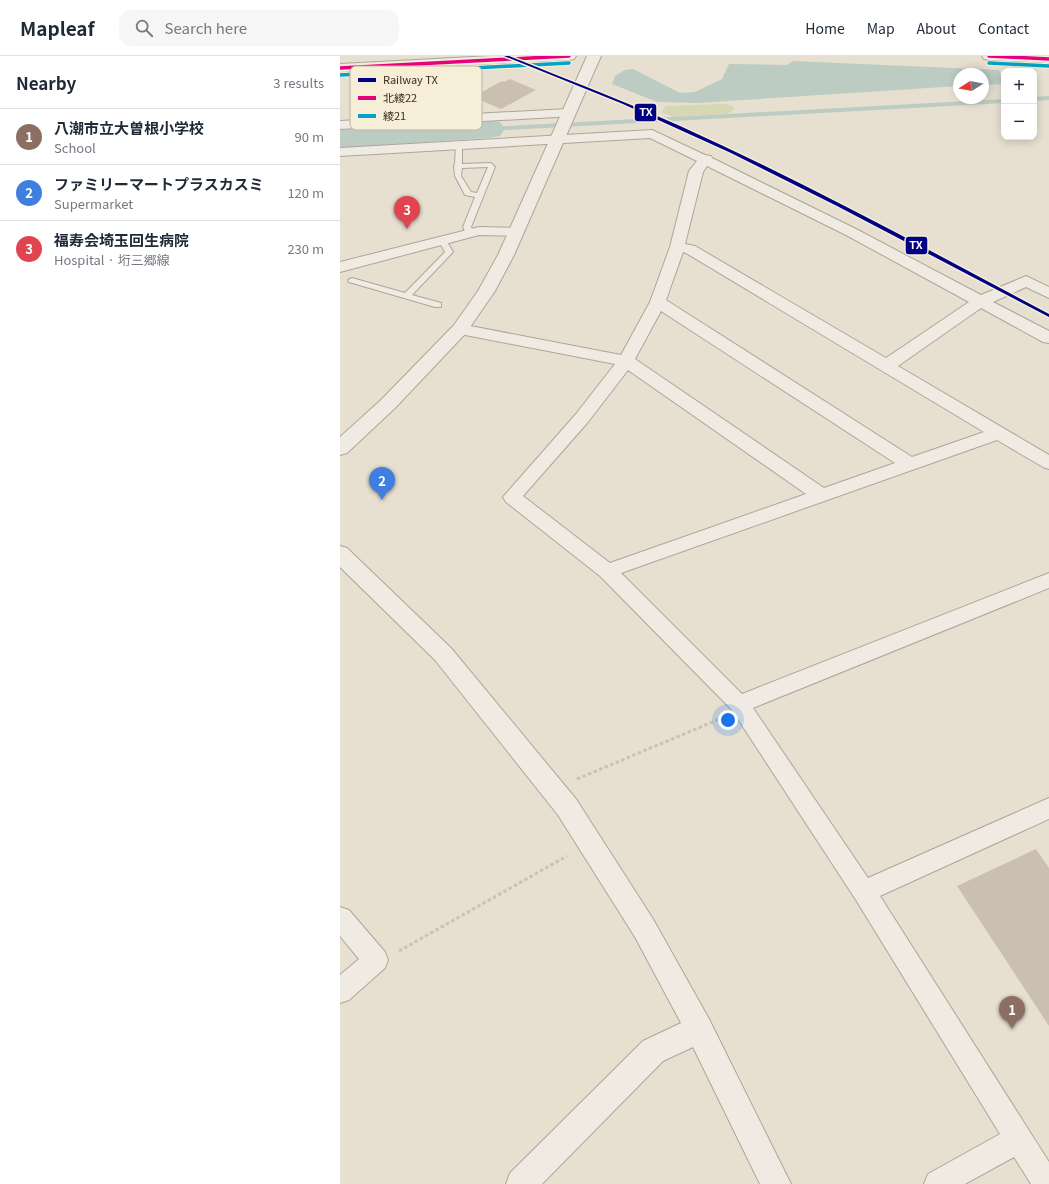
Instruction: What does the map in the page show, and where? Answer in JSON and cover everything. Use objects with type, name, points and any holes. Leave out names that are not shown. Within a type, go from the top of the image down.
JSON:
[{"type":"street","points":[[340,57],[362,56]]},
{"type":"street","points":[[378,66],[569,56]]},
{"type":"street","points":[[340,448],[388,404],[460,329],[486,291],[506,256],[567,114],[594,56]]},
{"type":"street","points":[[989,56],[1049,60]]},
{"type":"street","points":[[340,68],[350,67]]},
{"type":"street","points":[[482,118],[567,114]]},
{"type":"street","points":[[340,125],[350,125]]},
{"type":"street","points":[[340,152],[558,137],[652,134],[851,232],[1049,338]]},
{"type":"street","points":[[706,160],[696,171],[676,247],[658,302],[626,361],[582,418],[512,497],[607,571],[739,704],[864,892],[1047,1184]]},
{"type":"street","points":[[340,268],[479,230],[516,232]]},
{"type":"street","points":[[676,247],[690,249],[1049,463]]},
{"type":"street","points":[[886,366],[981,301],[1026,281],[1040,281],[1049,283]]},
{"type":"street","points":[[1026,281],[1049,293]]},
{"type":"street","points":[[658,302],[766,370],[910,464]]},
{"type":"street","points":[[460,329],[626,361],[821,495]]},
{"type":"street","points":[[607,571],[998,433]]},
{"type":"street","points":[[340,554],[443,654],[567,807],[644,928],[699,1029],[776,1184]]},
{"type":"street","points":[[739,704],[1049,580]]},
{"type":"street","points":[[864,892],[1049,808]]},
{"type":"street","points":[[340,918],[376,960],[340,991]]},
{"type":"street","points":[[521,1184],[653,1051],[699,1029]]},
{"type":"street","points":[[938,1184],[1019,1139]]},
{"type":"lane","points":[[459,145],[457,166],[458,176],[468,193],[479,196]]},
{"type":"lane","points":[[457,166],[491,164],[492,167],[467,227],[470,233]]},
{"type":"lane","points":[[407,296],[449,252],[442,240]]},
{"type":"lane","points":[[352,280],[438,305]]},
{"type":"path","points":[[553,789],[724,718],[739,704]]},
{"type":"path","points":[[376,960],[391,955],[567,856]]},
{"type":"green space","points":[[724,104],[733,106],[734,110],[727,114],[673,117],[661,112],[666,106]]},
{"type":"shaded area","points":[[793,61],[953,68],[953,86],[697,103],[657,102],[612,84],[615,76],[625,70],[633,69],[680,93],[695,92],[722,79],[729,64],[787,65]]},
{"type":"shaded area","points":[[989,70],[999,70],[1001,84],[989,85]]},
{"type":"building","points":[[510,79],[536,90],[501,109],[482,101],[482,92],[502,81],[504,82]]},
{"type":"building","points":[[1036,849],[1049,868],[1049,1026],[957,886]]},
{"type":"waterway","points":[[1037,99],[1049,98]]},
{"type":"waterway","points":[[489,129],[1001,101]]},
{"type":"waterway","points":[[482,129],[489,129]]},
{"type":"waterway","points":[[340,139],[474,130]]},
{"type":"rail line","name":"TX","points":[[506,56],[609,97],[732,152],[892,232],[1049,316]]},
{"type":"transit line","name":"北綾22","points":[[378,66],[569,56]]},
{"type":"transit line","name":"北綾22","points":[[989,56],[1049,59]]},
{"type":"transit line","name":"綾21","points":[[482,68],[569,63]]},
{"type":"transit line","name":"綾21","points":[[989,63],[1049,66]]},
{"type":"transit line","name":"北綾22","points":[[340,68],[350,67]]},
{"type":"transit line","name":"綾21","points":[[340,75],[350,74]]},
{"type":"place","name":"福寿会埼玉回生病院","points":[[407,229]]},
{"type":"place","name":"ファミリーマートプラスカスミ","points":[[382,500]]},
{"type":"place","name":"八潮市立大曽根小学校","points":[[1012,1029]]}]
